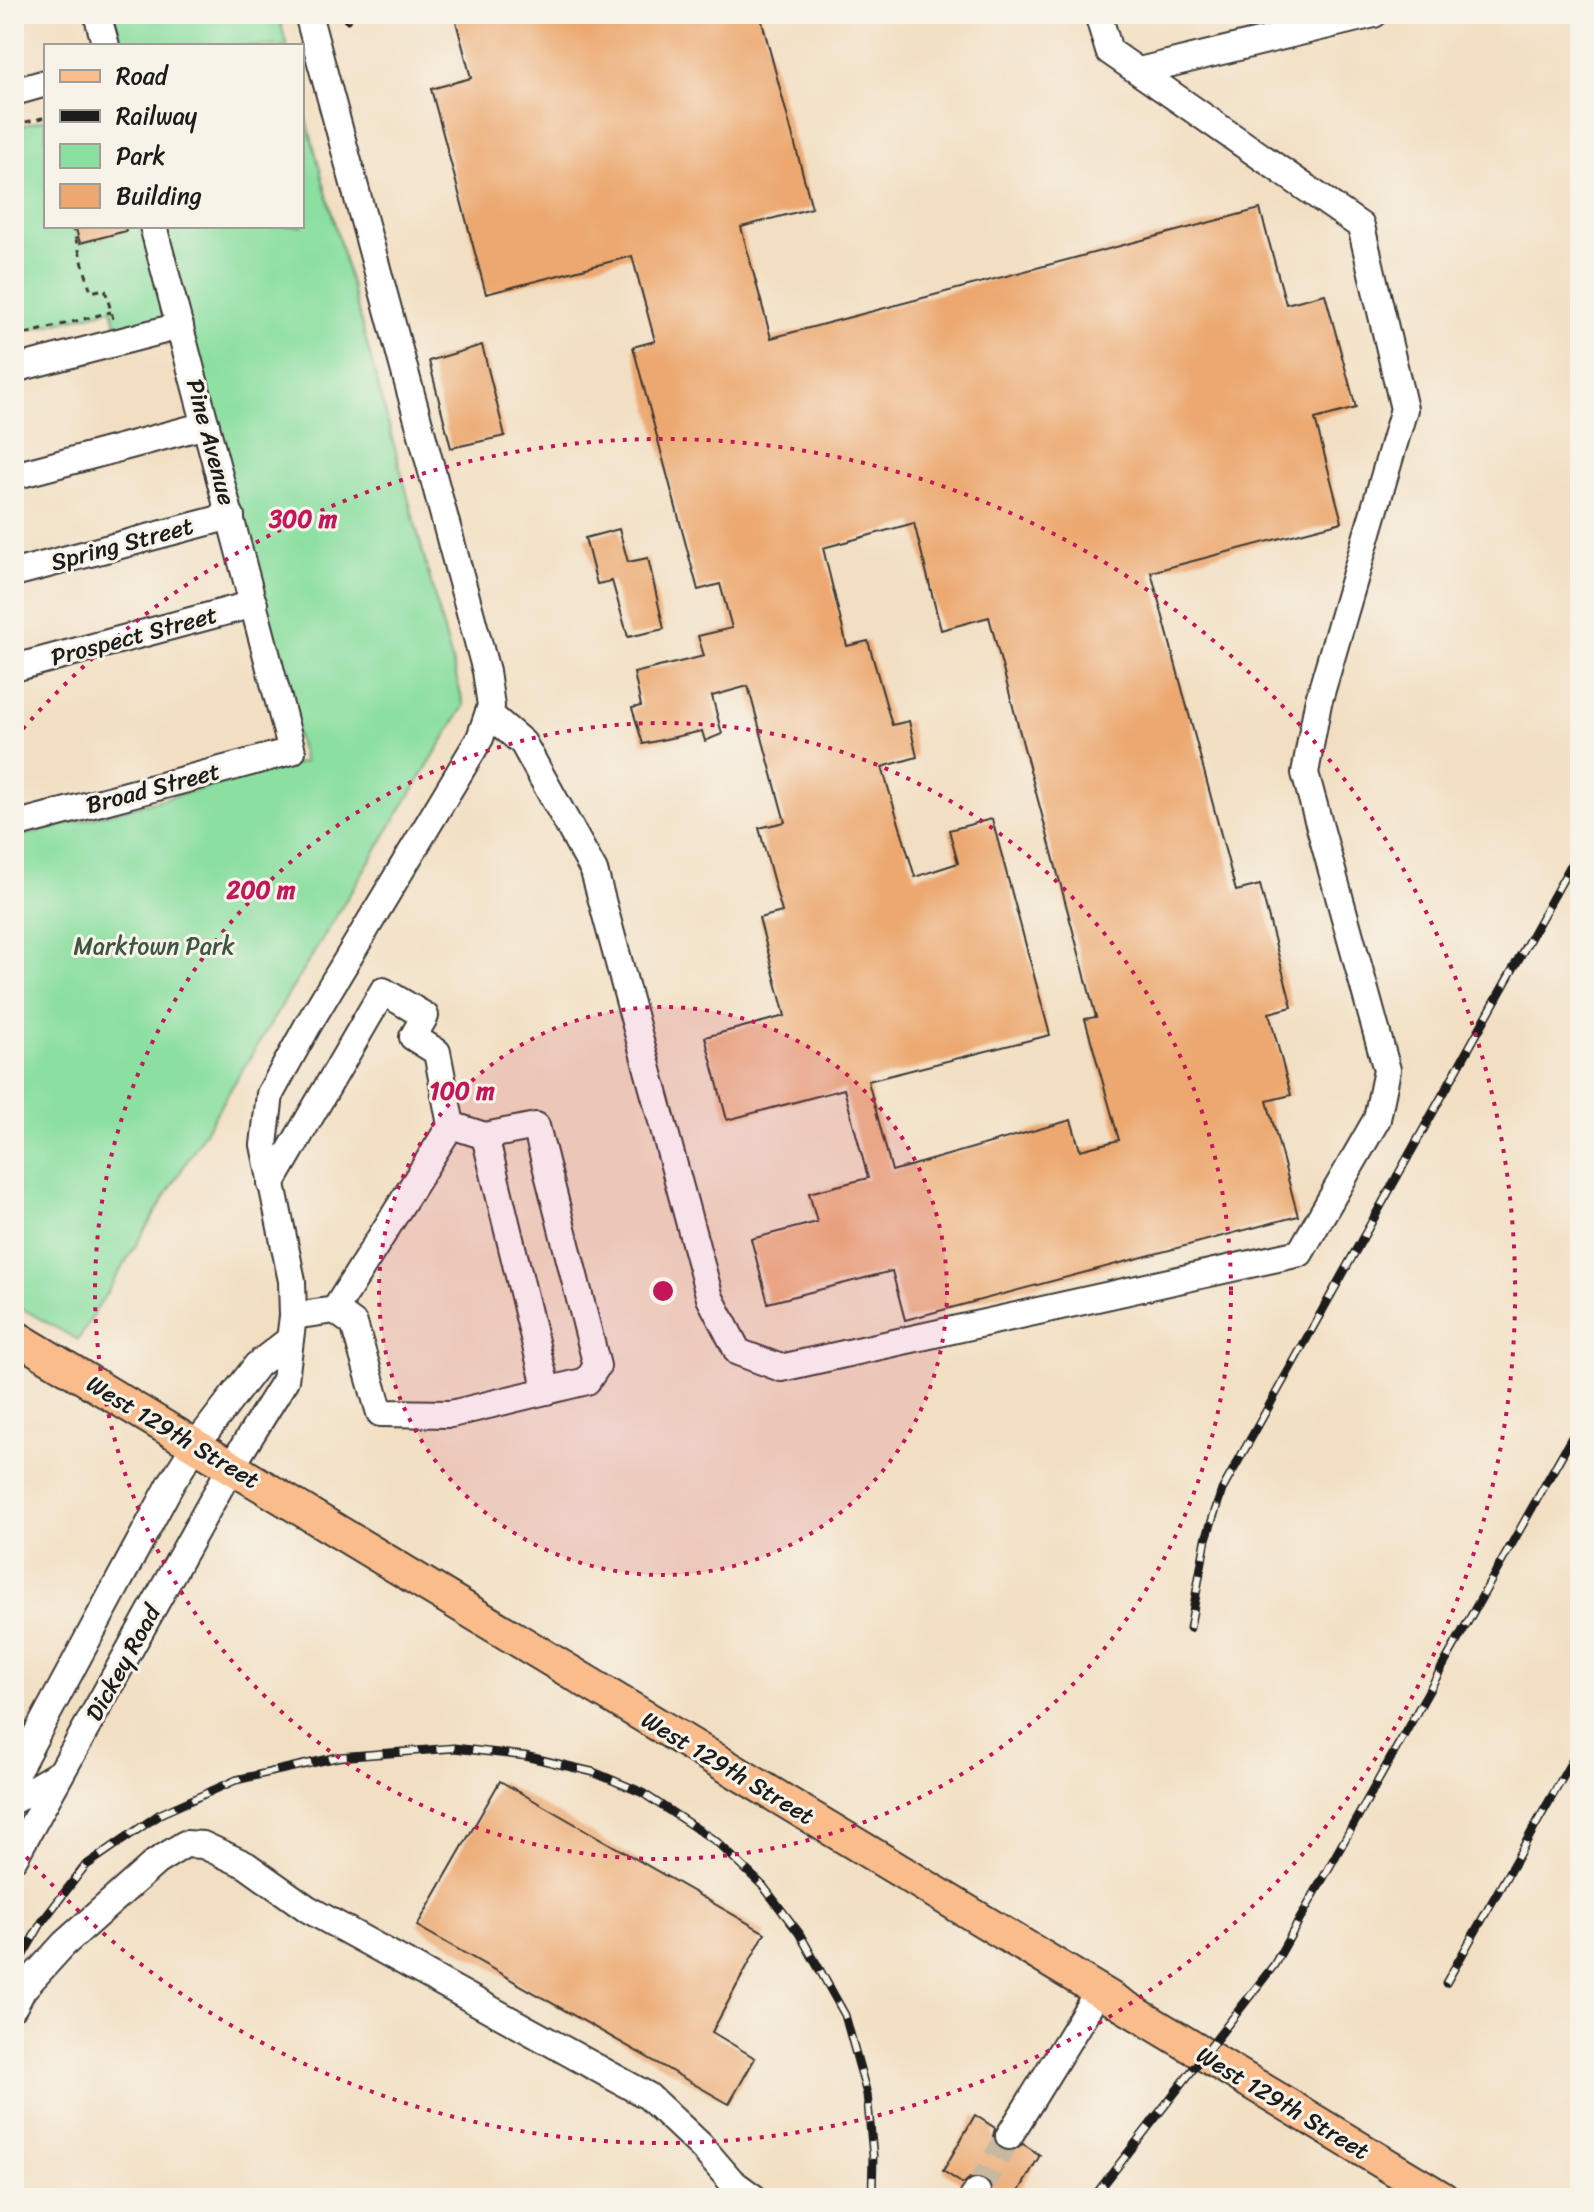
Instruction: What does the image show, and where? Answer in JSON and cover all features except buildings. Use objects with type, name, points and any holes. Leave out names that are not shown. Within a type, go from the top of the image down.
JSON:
[{"type":"main road","name":"West 129th Street","points":[[14,1336],[1442,2198]]},
{"type":"street","points":[[97,14],[105,44]]},
{"type":"street","points":[[308,14],[486,671],[491,706],[489,714],[523,743],[594,871],[710,1298],[738,1352],[781,1368],[1300,1253],[1377,1119],[1387,1070],[1305,773],[1318,703],[1404,409],[1361,226],[1109,51],[1098,14]]},
{"type":"street","points":[[1139,71],[1374,14]]},
{"type":"street","points":[[14,92],[44,84]]},
{"type":"street","name":"Pine Avenue","points":[[154,228],[292,751]]},
{"type":"street","points":[[14,369],[180,326]]},
{"type":"street","points":[[14,476],[206,425]]},
{"type":"street","name":"Spring Street","points":[[14,573],[231,516]]},
{"type":"street","name":"Prospect Street","points":[[14,668],[254,604]]},
{"type":"street","name":"Dickey Road","points":[[14,1858],[231,1467],[285,1380],[292,1281],[264,1145],[270,1094],[480,738],[489,714]]},
{"type":"street","name":"Broad Street","points":[[14,825],[292,751]]},
{"type":"street","points":[[271,1184],[383,991],[425,1016],[413,1037],[437,1052],[451,1125],[335,1310],[291,1328]]},
{"type":"street","points":[[335,1310],[354,1324],[380,1413],[451,1414],[587,1381],[597,1366],[536,1126],[485,1136],[451,1125]]},
{"type":"street","points":[[485,1136],[547,1391]]},
{"type":"street","name":"Dickey Road","points":[[14,1776],[172,1482],[195,1446],[257,1365],[291,1328]]},
{"type":"street","points":[[14,1737],[40,1731]]},
{"type":"street","points":[[14,1800],[63,1771]]},
{"type":"street","points":[[14,2006],[23,1989],[64,1944],[156,1862],[185,1844],[203,1845],[246,1865],[308,1909],[648,2096],[701,2146],[732,2182],[754,2198]]},
{"type":"street","points":[[1009,2136],[1098,1992]]},
{"type":"path","points":[[14,125],[44,118]]},
{"type":"path","points":[[73,228],[91,292],[105,289],[118,342]]},
{"type":"path","points":[[14,337],[111,312]]},
{"type":"green space","points":[[106,14],[278,14],[286,44],[114,44]]},
{"type":"green space","name":"Marktown Park","points":[[304,109],[464,706],[78,1340],[14,1304],[14,838],[304,762],[163,228],[304,228]]},
{"type":"green space","points":[[44,120],[44,228],[76,228],[80,243],[103,237],[101,228],[144,228],[167,318],[118,331],[112,309],[14,334],[14,128]]},
{"type":"tunnel","points":[[977,2192],[1009,2136]]},
{"type":"railway","points":[[347,19],[351,14]]},
{"type":"railway","points":[[1190,1628],[1206,1539],[1222,1490],[1580,849]]},
{"type":"railway","points":[[1093,2198],[1274,1965],[1580,1423]]},
{"type":"railway","points":[[1446,1983],[1580,1747]]},
{"type":"railway","points":[[14,1970],[42,1922],[85,1866],[160,1814],[236,1780],[338,1757],[454,1748],[525,1756],[593,1772],[641,1792],[717,1842],[763,1886],[799,1933],[845,2015],[867,2094],[873,2155],[872,2198]]}]
